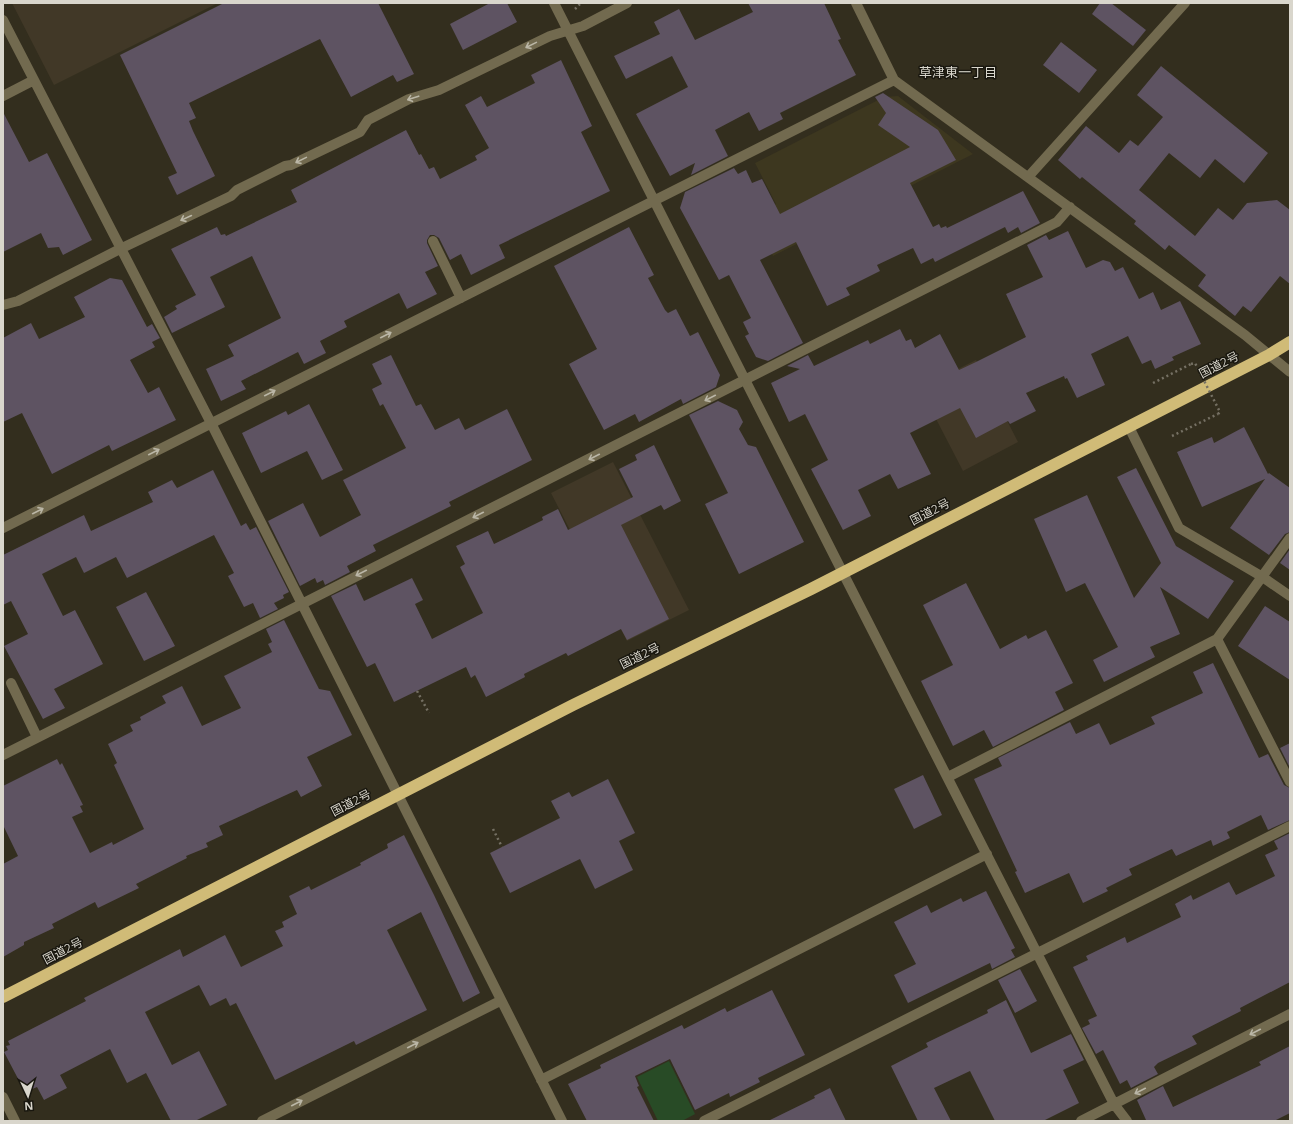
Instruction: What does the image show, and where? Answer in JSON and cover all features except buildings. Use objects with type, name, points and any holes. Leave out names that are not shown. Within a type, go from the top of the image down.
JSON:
[{"type":"highway","name":"国道2号","points":[[3,997],[573,705],[842,572],[1129,427],[1269,355],[1290,342]]},
{"type":"street","points":[[554,3],[1036,952],[1114,1104],[1127,1121]]},
{"type":"street","points":[[3,305],[18,301],[120,249],[231,196],[236,190],[360,132],[368,120],[409,99],[439,90],[550,36],[583,26],[627,3]]},
{"type":"street","points":[[856,3],[894,80],[1029,176],[1245,334],[1290,372]]},
{"type":"street","points":[[1029,176],[1185,3]]},
{"type":"street","points":[[3,20],[211,423],[500,1001],[562,1121]]},
{"type":"street","points":[[3,96],[34,80]]},
{"type":"street","points":[[3,528],[894,80]]},
{"type":"street","points":[[3,755],[1057,222],[1070,207]]},
{"type":"street","points":[[432,241],[461,298]]},
{"type":"street","points":[[1129,427],[1179,528],[1261,576],[1290,596]]},
{"type":"street","points":[[948,777],[1217,639],[1261,576],[1290,538]]},
{"type":"street","points":[[1217,639],[1290,782]]},
{"type":"street","points":[[11,683],[37,737]]},
{"type":"street","points":[[704,1121],[1036,952],[1290,826]]},
{"type":"street","points":[[541,1080],[987,854]]},
{"type":"street","points":[[262,1121],[500,1001]]},
{"type":"street","points":[[1081,1121],[1290,1014]]},
{"type":"street","points":[[3,1097],[15,1121]]},
{"type":"path","points":[[575,9],[581,3]]},
{"type":"path","points":[[1153,383],[1195,362],[1220,412],[1172,436]]},
{"type":"path","points":[[417,691],[429,713]]},
{"type":"path","points":[[493,829],[502,847]]},
{"type":"shaded area","points":[[12,3],[218,3],[54,85]]},
{"type":"shaded area","points":[[898,96],[973,154],[773,256],[753,216],[776,204],[755,163],[884,97]]},
{"type":"shaded area","points":[[976,360],[1018,442],[963,471],[920,388]]},
{"type":"shaded area","points":[[613,462],[689,610],[627,641],[551,493]]},
{"type":"green space","points":[[669,1061],[695,1114],[682,1121],[658,1121],[637,1077]]},
{"type":"district","name":"草津東一丁目","points":[[958,72]]}]
